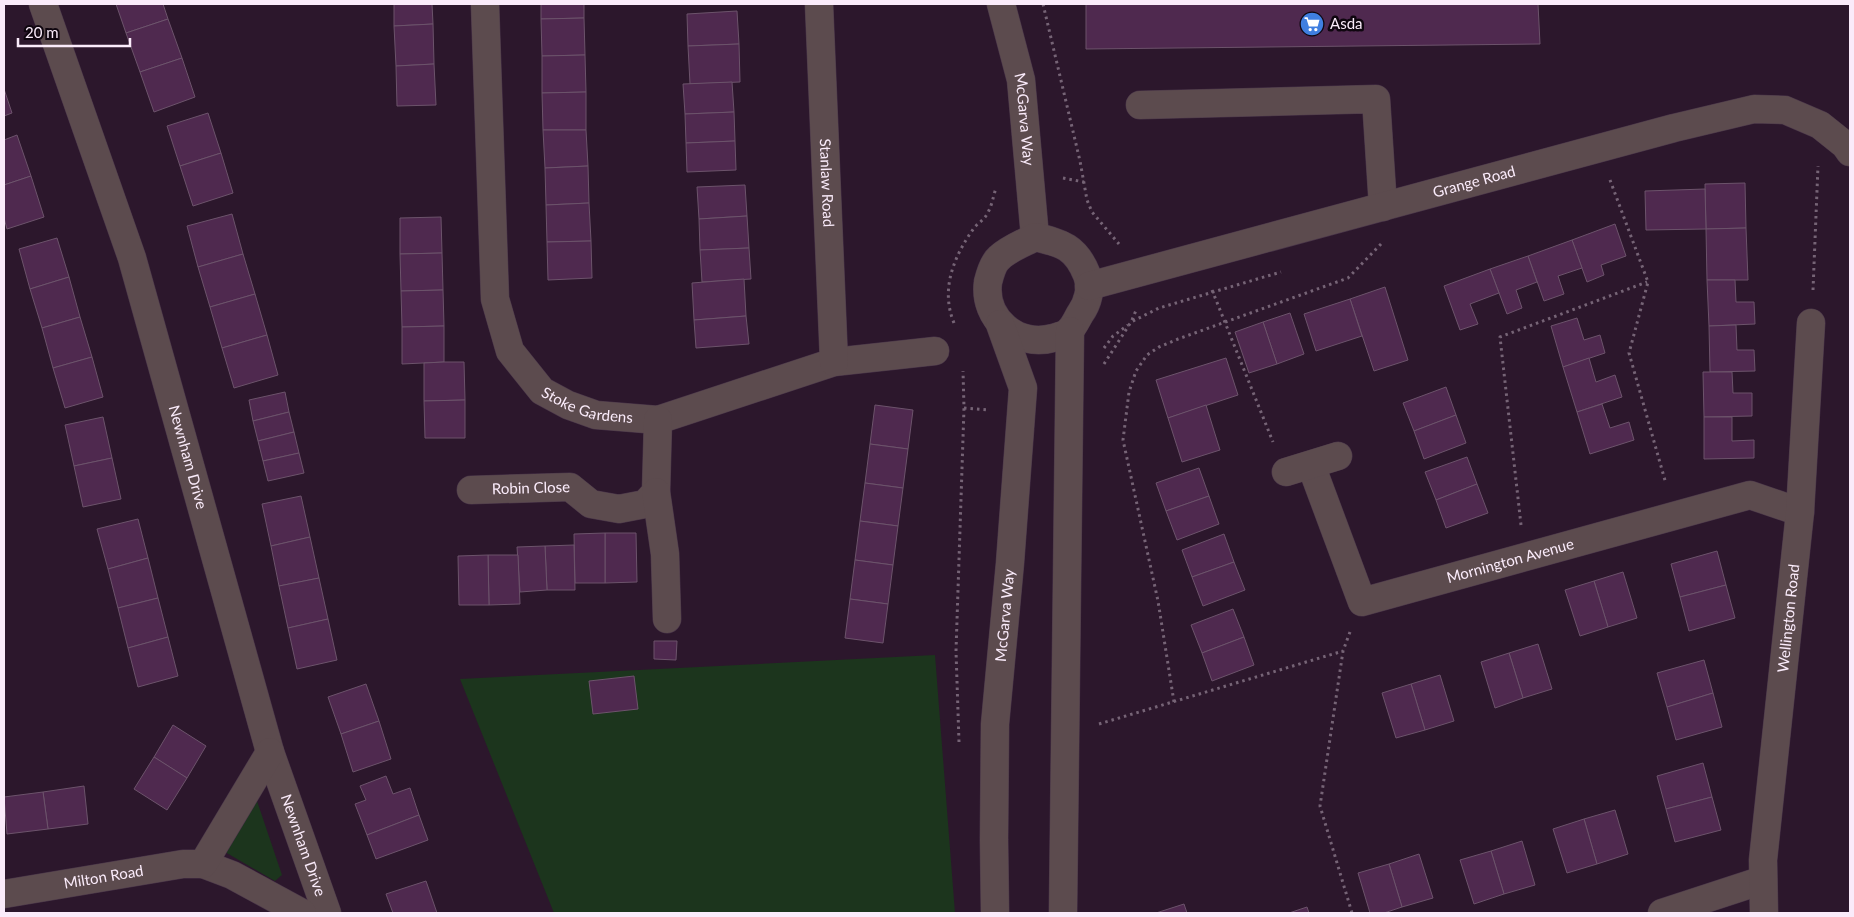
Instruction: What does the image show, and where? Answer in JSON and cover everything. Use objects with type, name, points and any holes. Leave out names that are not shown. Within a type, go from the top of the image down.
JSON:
[{"type":"street","name":"Newnham Drive","points":[[43,4],[132,258],[270,752],[327,913]]},
{"type":"street","name":"Stoke Gardens","points":[[485,4],[495,300],[510,351],[542,391],[568,405],[596,415],[658,420],[834,362],[935,350]]},
{"type":"street","name":"Stanlaw Road","points":[[819,4],[834,362]]},
{"type":"street","name":"McGarva Way","points":[[1001,4],[1021,80],[1035,237]]},
{"type":"street","points":[[1140,105],[1376,99],[1383,207]]},
{"type":"street","name":"Grange Road","points":[[1089,286],[1754,109],[1785,110],[1820,126],[1845,145],[1850,152]]},
{"type":"street","points":[[1035,237],[1061,243],[1068,248],[1080,260],[1088,277],[1089,286],[1087,304],[1070,331],[1061,336],[1044,340],[1026,339],[1010,332],[1000,324],[991,309],[987,291],[990,274],[998,258],[1035,237]]},
{"type":"street","name":"Wellington Road","points":[[1764,913],[1763,860],[1800,512],[1811,323]]},
{"type":"street","name":"McGarva Way","points":[[995,913],[995,724],[1024,388],[1000,324]]},
{"type":"street","points":[[1063,913],[1070,331]]},
{"type":"street","points":[[658,420],[656,492],[665,554],[667,619]]},
{"type":"street","points":[[1298,468],[1338,456]]},
{"type":"street","name":"Mornington Avenue","points":[[1298,468],[1362,602],[1750,495],[1800,512]]},
{"type":"street","name":"Robin Close","points":[[472,490],[570,487],[591,504],[619,509],[645,504],[656,492]]},
{"type":"street","points":[[203,864],[270,752]]},
{"type":"street","name":"Milton Road","points":[[4,894],[182,864],[203,864],[232,875],[302,913]]},
{"type":"street","points":[[1662,913],[1763,880]]},
{"type":"path","points":[[1042,4],[1061,85]]},
{"type":"path","points":[[1811,323],[1820,126]]},
{"type":"path","points":[[1598,149],[1648,282],[1629,353],[1675,516]]},
{"type":"path","points":[[1174,702],[1158,602],[1123,440],[1129,392],[1136,371],[1147,355],[1178,339],[1348,278],[1384,241]]},
{"type":"path","points":[[1198,257],[1225,323],[1298,468]]},
{"type":"path","points":[[1524,558],[1500,337],[1648,282]]},
{"type":"path","points":[[959,747],[956,651],[964,408],[963,368]]},
{"type":"path","points":[[1066,735],[1343,652],[1320,806],[1352,913]]},
{"type":"green space","points":[[935,655],[955,913],[554,913],[460,679]]},
{"type":"green space","points":[[256,798],[282,875],[275,881],[225,852]]},
{"type":"building","points":[[116,4],[163,4],[168,19],[126,33]]},
{"type":"building","points":[[394,4],[432,4],[433,24],[394,26]]},
{"type":"building","points":[[541,4],[584,4],[584,18],[541,19]]},
{"type":"building","name":"Asda","points":[[1086,4],[1538,4],[1540,44],[1086,49]]},
{"type":"building","points":[[737,11],[739,44],[688,46],[687,14]]},
{"type":"building","points":[[584,18],[585,55],[542,56],[541,19]]},
{"type":"building","points":[[168,19],[182,58],[140,72],[126,33]]},
{"type":"building","points":[[433,24],[434,64],[396,66],[394,26]]},
{"type":"building","points":[[739,44],[740,82],[690,84],[688,46]]},
{"type":"building","points":[[585,55],[586,92],[542,93],[542,56]]},
{"type":"building","points":[[182,58],[195,97],[154,112],[140,72]]},
{"type":"building","points":[[434,64],[436,105],[397,106],[396,66]]},
{"type":"building","points":[[732,82],[734,112],[685,114],[683,84]]},
{"type":"building","points":[[4,89],[12,113],[4,116]]},
{"type":"building","points":[[586,92],[586,130],[543,130],[542,93]]},
{"type":"building","points":[[734,112],[735,141],[686,143],[685,114]]},
{"type":"building","points":[[208,113],[221,153],[180,166],[167,126]]},
{"type":"building","points":[[543,130],[586,130],[588,166],[545,168]]},
{"type":"building","points":[[17,135],[31,176],[4,185],[4,140]]},
{"type":"building","points":[[735,141],[736,170],[687,172],[686,143]]},
{"type":"building","points":[[221,153],[233,193],[193,206],[180,166]]},
{"type":"building","points":[[588,166],[589,203],[546,205],[545,168]]},
{"type":"building","points":[[31,176],[44,217],[7,229],[4,218],[4,185]]},
{"type":"building","points":[[1745,183],[1746,228],[1706,229],[1705,184]]},
{"type":"building","points":[[745,185],[747,216],[699,219],[697,187]]},
{"type":"building","points":[[1705,189],[1706,229],[1646,230],[1645,191]]},
{"type":"building","points":[[589,203],[591,241],[547,242],[546,205]]},
{"type":"building","points":[[232,214],[243,254],[198,267],[187,226]]},
{"type":"building","points":[[747,216],[749,248],[700,250],[699,219]]},
{"type":"building","points":[[441,217],[442,253],[400,254],[400,218]]},
{"type":"building","points":[[1615,224],[1626,256],[1601,265],[1604,275],[1587,282],[1572,240]]},
{"type":"building","points":[[1746,228],[1748,280],[1707,280],[1706,229]]},
{"type":"building","points":[[57,238],[69,277],[30,289],[19,249]]},
{"type":"building","points":[[1572,240],[1582,268],[1558,276],[1564,294],[1544,301],[1528,256]]},
{"type":"building","points":[[591,241],[592,278],[548,280],[547,242]]},
{"type":"building","points":[[749,248],[751,279],[702,282],[700,250]]},
{"type":"building","points":[[442,253],[443,290],[401,291],[400,254]]},
{"type":"building","points":[[243,254],[255,294],[210,307],[198,267]]},
{"type":"building","points":[[1528,256],[1537,282],[1516,290],[1522,308],[1507,314],[1490,269]]},
{"type":"building","points":[[1490,269],[1499,293],[1470,304],[1478,324],[1460,330],[1444,286]]},
{"type":"building","points":[[69,277],[80,317],[42,328],[30,289]]},
{"type":"building","points":[[744,279],[746,316],[694,320],[692,283]]},
{"type":"building","points":[[1707,280],[1735,280],[1736,302],[1754,302],[1755,324],[1709,326]]},
{"type":"building","points":[[1385,287],[1408,360],[1374,371],[1350,299]]},
{"type":"building","points":[[443,290],[444,326],[402,327],[401,291]]},
{"type":"building","points":[[255,294],[267,335],[222,348],[210,307]]},
{"type":"building","points":[[1350,299],[1362,336],[1316,351],[1304,314]]},
{"type":"building","points":[[1290,313],[1304,354],[1277,364],[1263,322]]},
{"type":"building","points":[[746,316],[749,344],[696,348],[694,320]]},
{"type":"building","points":[[80,317],[92,357],[53,368],[42,328]]},
{"type":"building","points":[[1577,318],[1584,340],[1600,335],[1605,353],[1563,367],[1551,326]]},
{"type":"building","points":[[1263,322],[1277,364],[1249,373],[1235,332]]},
{"type":"building","points":[[1736,325],[1737,350],[1754,350],[1755,371],[1710,372],[1709,326]]},
{"type":"building","points":[[444,326],[444,362],[402,364],[402,327]]},
{"type":"building","points":[[267,335],[278,375],[234,388],[222,348]]},
{"type":"building","points":[[92,357],[103,397],[65,408],[53,368]]},
{"type":"building","points":[[1226,358],[1238,395],[1168,418],[1156,380]]},
{"type":"building","points":[[1589,358],[1596,382],[1615,375],[1622,397],[1577,412],[1563,367]]},
{"type":"building","points":[[464,362],[465,400],[424,401],[424,363]]},
{"type":"building","points":[[1703,372],[1732,372],[1733,393],[1752,393],[1752,416],[1704,417]]},
{"type":"building","points":[[1446,387],[1456,415],[1414,431],[1403,403]]},
{"type":"building","points":[[285,392],[289,412],[253,421],[249,400]]},
{"type":"building","points":[[465,400],[465,438],[425,438],[424,401]]},
{"type":"building","points":[[1602,404],[1610,428],[1629,422],[1634,440],[1590,454],[1577,412]]},
{"type":"building","points":[[875,405],[913,410],[908,449],[870,444]]},
{"type":"building","points":[[1206,405],[1220,450],[1182,462],[1168,418]]},
{"type":"building","points":[[289,412],[294,432],[258,441],[253,421]]},
{"type":"building","points":[[1456,415],[1466,443],[1424,459],[1414,431]]},
{"type":"building","points":[[103,417],[112,458],[74,466],[65,425]]},
{"type":"building","points":[[1704,417],[1732,417],[1732,441],[1754,440],[1754,458],[1704,459]]},
{"type":"building","points":[[294,432],[299,453],[263,461],[258,441]]},
{"type":"building","points":[[870,444],[908,449],[903,488],[865,483]]},
{"type":"building","points":[[299,453],[304,473],[268,481],[263,461]]},
{"type":"building","points":[[1467,457],[1477,484],[1436,500],[1425,472]]},
{"type":"building","points":[[112,458],[121,499],[83,507],[74,466]]},
{"type":"building","points":[[1199,468],[1209,496],[1166,511],[1156,483]]},
{"type":"building","points":[[865,483],[903,488],[898,526],[860,521]]},
{"type":"building","points":[[1477,484],[1488,513],[1446,528],[1436,500]]},
{"type":"building","points":[[301,496],[310,537],[271,546],[262,504]]},
{"type":"building","points":[[1209,496],[1219,524],[1177,540],[1166,511]]},
{"type":"building","points":[[138,519],[148,558],[108,569],[97,529]]},
{"type":"building","points":[[860,521],[898,526],[893,565],[855,560]]},
{"type":"building","points":[[605,533],[636,533],[637,582],[605,583]]},
{"type":"building","points":[[605,533],[605,583],[575,583],[574,534]]},
{"type":"building","points":[[1224,534],[1234,562],[1192,577],[1182,550]]},
{"type":"building","points":[[310,537],[319,578],[279,586],[271,546]]},
{"type":"building","points":[[574,545],[575,590],[547,590],[545,546]]},
{"type":"building","points":[[545,546],[547,590],[520,592],[517,547]]},
{"type":"building","points":[[1717,551],[1726,585],[1680,597],[1671,564]]},
{"type":"building","points":[[488,555],[518,555],[520,604],[489,605]]},
{"type":"building","points":[[488,555],[489,605],[459,605],[458,556]]},
{"type":"building","points":[[148,558],[158,598],[118,608],[108,569]]},
{"type":"building","points":[[855,560],[893,565],[888,604],[850,599]]},
{"type":"building","points":[[1234,562],[1245,590],[1203,606],[1192,577]]},
{"type":"building","points":[[1623,572],[1637,618],[1608,627],[1594,581]]},
{"type":"building","points":[[319,578],[328,619],[288,628],[279,586]]},
{"type":"building","points":[[1594,581],[1608,627],[1580,636],[1565,590]]},
{"type":"building","points":[[1726,585],[1735,618],[1689,631],[1680,597]]},
{"type":"building","points":[[158,598],[168,637],[128,648],[118,608]]},
{"type":"building","points":[[850,599],[888,604],[883,643],[845,638]]},
{"type":"building","points":[[1233,609],[1244,637],[1202,653],[1191,625]]},
{"type":"building","points":[[328,619],[337,660],[297,669],[288,628]]},
{"type":"building","points":[[168,637],[178,676],[138,687],[128,648]]},
{"type":"building","points":[[1244,637],[1254,665],[1212,681],[1202,653]]},
{"type":"building","points":[[654,641],[677,641],[676,660],[654,659]]},
{"type":"building","points":[[1538,644],[1552,689],[1523,698],[1509,653]]},
{"type":"building","points":[[1509,653],[1523,698],[1495,708],[1481,662]]},
{"type":"building","points":[[1704,660],[1713,693],[1667,707],[1657,673]]},
{"type":"building","points":[[1440,675],[1454,721],[1425,730],[1411,684]]},
{"type":"building","points":[[634,676],[638,709],[593,714],[589,681]]},
{"type":"building","points":[[366,684],[379,721],[341,734],[328,697]]},
{"type":"building","points":[[1411,684],[1425,730],[1396,738],[1382,693]]},
{"type":"building","points":[[1713,693],[1722,727],[1676,740],[1667,707]]},
{"type":"building","points":[[379,721],[391,759],[353,772],[341,734]]},
{"type":"building","points":[[173,725],[206,746],[187,778],[154,757]]},
{"type":"building","points":[[154,757],[187,778],[167,810],[134,789]]},
{"type":"building","points":[[1703,763],[1712,797],[1666,809],[1657,776]]},
{"type":"building","points":[[386,776],[393,794],[410,788],[419,815],[367,835],[355,804],[366,800],[360,786]]},
{"type":"building","points":[[84,786],[88,824],[48,829],[43,792]]},
{"type":"building","points":[[43,792],[48,829],[7,834],[4,797]]},
{"type":"building","points":[[1712,797],[1721,830],[1675,842],[1666,809]]},
{"type":"building","points":[[1615,810],[1628,854],[1597,864],[1584,819]]},
{"type":"building","points":[[419,815],[428,840],[376,859],[367,835]]},
{"type":"building","points":[[1584,819],[1597,864],[1567,873],[1553,829]]},
{"type":"building","points":[[1522,841],[1535,885],[1504,894],[1491,851]]},
{"type":"building","points":[[1491,851],[1504,894],[1474,904],[1460,860]]},
{"type":"building","points":[[1419,854],[1433,898],[1402,907],[1389,864]]},
{"type":"building","points":[[1389,864],[1402,907],[1384,913],[1370,913],[1358,873]]},
{"type":"building","points":[[426,881],[437,913],[393,913],[386,894]]},
{"type":"building","points":[[1184,904],[1187,913],[1156,913]]},
{"type":"building","points":[[1307,907],[1309,913],[1289,913]]},
{"type":"place","name":"Asda","points":[[1312,24]]}]
